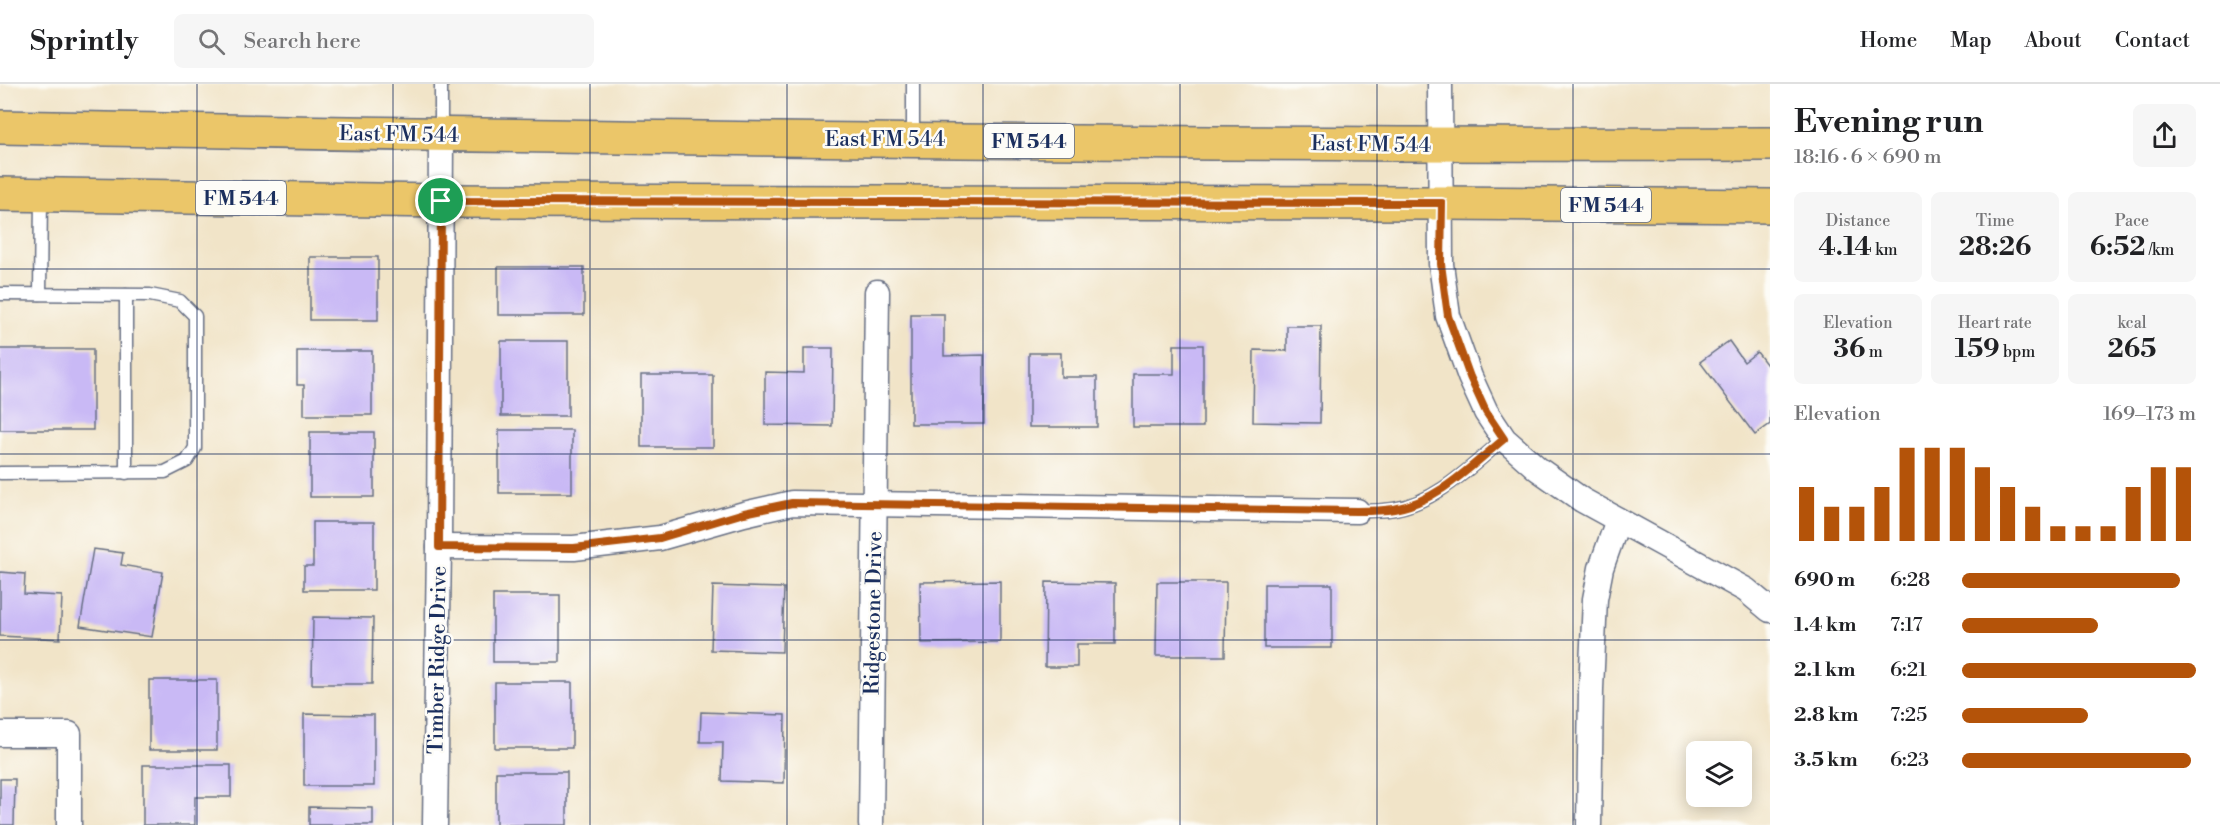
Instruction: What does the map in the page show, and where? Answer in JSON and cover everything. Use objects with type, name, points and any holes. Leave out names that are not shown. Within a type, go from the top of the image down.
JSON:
[{"type":"main road","name":"East FM 544","points":[[0,127],[913,140],[1441,145],[1770,144]]},
{"type":"main road","name":"FM 544","points":[[0,194],[441,201],[1770,206]]},
{"type":"street","points":[[1440,84],[1441,264],[1448,316],[1486,412],[1504,439],[1538,469],[1582,501],[1746,590],[1770,610]]},
{"type":"street","name":"Timber Ridge Drive","points":[[435,825],[441,135]]},
{"type":"street","name":"Ridgestone Drive","points":[[871,825],[877,292]]},
{"type":"street","points":[[439,547],[574,548],[660,538],[744,513],[792,503],[1357,511]]},
{"type":"street","points":[[1589,825],[1595,599],[1600,568],[1618,520]]},
{"type":"street","points":[[0,734],[69,734],[69,825]]},
{"type":"lane","points":[[441,84],[441,135]]},
{"type":"lane","points":[[913,84],[913,140]]},
{"type":"lane","points":[[40,294],[41,194]]},
{"type":"lane","points":[[0,294],[150,295],[180,301],[195,316],[195,447],[187,461],[165,472],[0,473]]},
{"type":"lane","points":[[126,295],[126,473]]},
{"type":"lane","points":[[1357,511],[1394,509],[1413,504],[1455,479],[1504,439]]},
{"type":"building","points":[[310,257],[378,257],[378,320],[310,320]]},
{"type":"building","points":[[498,267],[584,267],[584,315],[498,315]]},
{"type":"building","points":[[911,314],[944,314],[944,356],[984,355],[984,424],[911,424]]},
{"type":"building","points":[[1287,326],[1321,326],[1320,423],[1253,422],[1254,350],[1287,351]]},
{"type":"building","points":[[501,341],[568,341],[568,416],[501,416]]},
{"type":"building","points":[[1729,341],[1744,362],[1757,352],[1770,369],[1770,424],[1755,435],[1700,362]]},
{"type":"building","points":[[1174,345],[1203,345],[1203,427],[1133,427],[1133,374],[1174,374]]},
{"type":"building","points":[[804,348],[833,348],[832,426],[765,425],[765,372],[804,373]]},
{"type":"building","points":[[0,349],[93,349],[93,430],[0,430]]},
{"type":"building","points":[[297,351],[372,351],[372,415],[304,415],[304,385],[297,385]]},
{"type":"building","points":[[1029,353],[1061,353],[1061,377],[1097,377],[1097,427],[1029,427]]},
{"type":"building","points":[[641,375],[713,375],[713,447],[641,447]]},
{"type":"building","points":[[499,430],[572,430],[572,493],[499,493]]},
{"type":"building","points":[[310,432],[374,432],[374,497],[310,497]]},
{"type":"building","points":[[313,522],[374,522],[374,590],[304,590],[304,566],[313,566]]},
{"type":"building","points":[[93,549],[123,553],[121,565],[163,572],[152,637],[80,626]]},
{"type":"building","points":[[0,572],[25,574],[24,594],[62,596],[60,639],[0,636]]},
{"type":"building","points":[[1000,581],[1000,642],[921,643],[920,582]]},
{"type":"building","points":[[1046,582],[1115,583],[1115,644],[1077,644],[1077,667],[1045,667]]},
{"type":"building","points":[[1157,582],[1226,582],[1225,656],[1156,656]]},
{"type":"building","points":[[1264,584],[1332,584],[1332,648],[1264,648]]},
{"type":"building","points":[[713,586],[784,588],[782,652],[711,650]]},
{"type":"building","points":[[493,595],[560,595],[560,662],[493,662]]},
{"type":"building","points":[[313,617],[373,618],[372,684],[312,684]]},
{"type":"building","points":[[149,680],[217,680],[217,750],[149,750]]},
{"type":"building","points":[[495,682],[572,682],[572,748],[495,748]]},
{"type":"building","points":[[701,712],[785,715],[784,783],[722,781],[723,742],[700,742]]},
{"type":"building","points":[[304,714],[374,715],[374,786],[304,786]]},
{"type":"building","points":[[143,765],[231,765],[231,797],[195,797],[195,825],[143,825]]},
{"type":"building","points":[[496,772],[567,772],[567,825],[496,825]]},
{"type":"building","points":[[0,779],[15,779],[14,825],[0,825]]},
{"type":"building","points":[[309,807],[373,808],[373,825],[309,825]]},
{"type":"route","points":[[441,201],[1442,203],[1441,264],[1448,316],[1470,377],[1486,412],[1504,439],[1455,479],[1431,495],[1413,504],[1394,509],[1357,511],[792,503],[744,513],[660,538],[574,548],[439,547],[441,201]]}]
